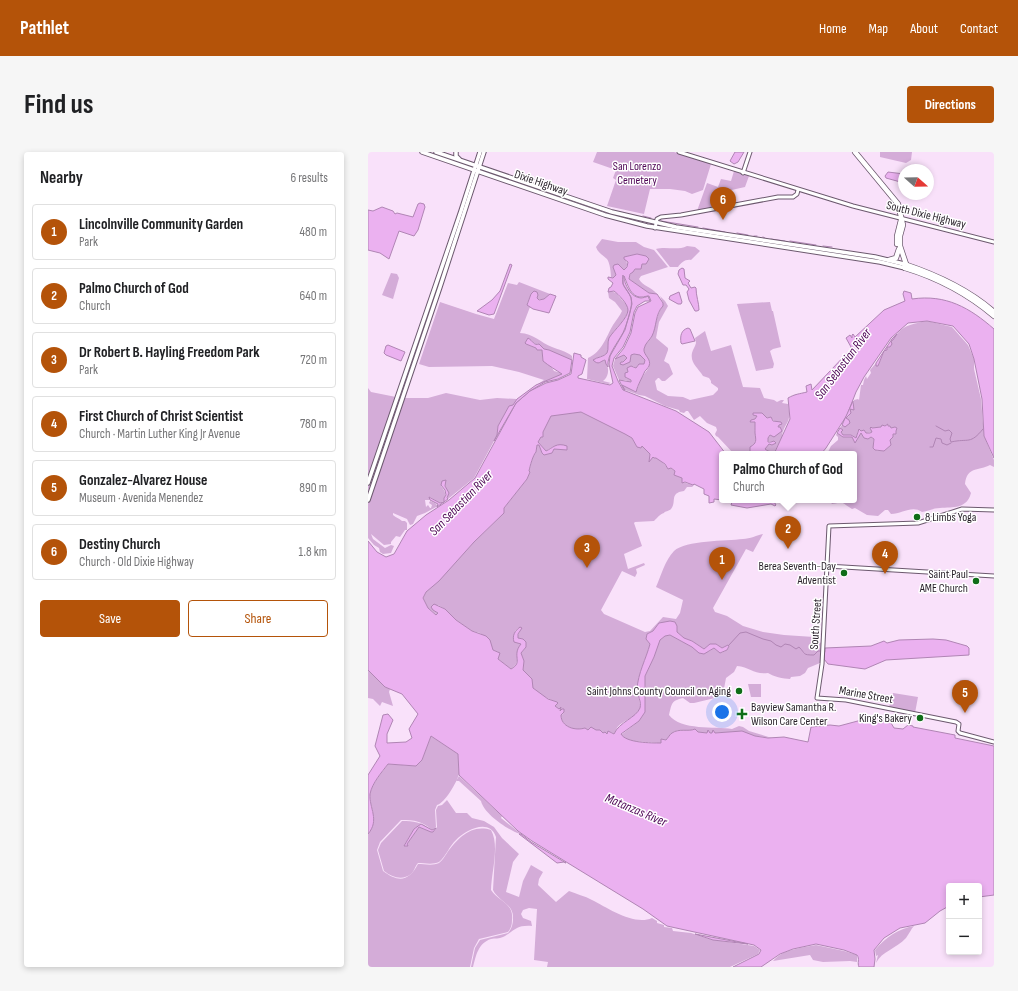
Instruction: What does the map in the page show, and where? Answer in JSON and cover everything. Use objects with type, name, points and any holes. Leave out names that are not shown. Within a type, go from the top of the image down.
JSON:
[{"type":"highway","points":[[855,152],[896,200],[903,225],[900,242],[905,265]]},
{"type":"highway","points":[[889,260],[896,258],[898,249],[897,236],[901,218]]},
{"type":"highway","points":[[898,249],[905,265],[955,289],[994,316]]},
{"type":"highway","points":[[905,265],[933,274],[950,282],[972,295],[994,312]]},
{"type":"main road","name":"Dixie Highway","points":[[422,152],[553,197],[656,223]]},
{"type":"main road","name":"Dixie Highway","points":[[436,152],[587,206],[600,213],[655,228],[693,234]]},
{"type":"main road","points":[[446,156],[453,152]]},
{"type":"main road","points":[[456,152],[456,157],[460,160]]},
{"type":"main road","points":[[368,500],[461,223],[474,182],[480,152]]},
{"type":"main road","points":[[466,163],[472,162],[480,157],[484,152]]},
{"type":"main road","points":[[480,157],[487,170]]},
{"type":"main road","points":[[466,168],[471,178]]},
{"type":"main road","points":[[368,483],[471,178],[476,171]]},
{"type":"main road","points":[[474,182],[479,176],[486,174]]},
{"type":"main road","points":[[587,206],[617,213]]},
{"type":"main road","points":[[461,211],[463,213],[461,223]]},
{"type":"main road","points":[[600,213],[651,226],[656,223],[728,240]]},
{"type":"main road","points":[[693,234],[701,237],[726,241],[734,238],[767,241],[889,260],[905,265]]},
{"type":"main road","points":[[693,234],[787,249],[827,253],[832,251]]},
{"type":"main road","points":[[743,242],[764,244],[767,241]]},
{"type":"main road","points":[[787,249],[828,257],[836,253],[860,255]]},
{"type":"main road","points":[[797,250],[828,257],[858,258],[860,255]]},
{"type":"main road","points":[[842,257],[905,265]]},
{"type":"street","name":"South Dixie Highway","points":[[679,152],[853,206],[994,242]]},
{"type":"street","points":[[743,173],[750,152]]},
{"type":"street","points":[[655,228],[658,218],[661,217],[681,215],[778,197],[793,197],[797,194],[798,190]]},
{"type":"street","name":"South Street","points":[[817,698],[821,679],[829,526],[918,523],[962,509],[994,510]]},
{"type":"street","points":[[827,566],[994,576]]},
{"type":"street","name":"Marine Street","points":[[817,698],[846,700],[959,724],[958,731],[960,733],[994,742]]},
{"type":"green space","name":"San Lorenzo Cemetery","points":[[597,152],[674,152],[711,164],[703,190],[692,194],[685,191],[670,189],[650,189],[644,214],[607,206],[616,180],[613,178],[616,170],[593,162]]},
{"type":"green space","points":[[880,152],[912,152],[911,160],[906,163],[880,157]]},
{"type":"green space","points":[[734,171],[749,176],[745,187],[727,191],[720,207],[697,211],[707,183],[718,187],[721,179],[731,181]]},
{"type":"green space","points":[[602,239],[618,242],[636,242],[644,247],[654,250],[668,267],[641,276],[639,279],[657,294],[649,293],[629,279],[633,271],[642,264],[638,254],[624,257],[627,267],[624,270],[618,266],[614,269],[616,275],[615,277],[611,278],[608,261],[596,247]]},
{"type":"green space","points":[[687,246],[695,247],[700,251],[691,260],[685,261],[678,267],[670,267],[656,249],[679,248]]},
{"type":"green space","points":[[391,273],[397,274],[399,278],[393,299],[382,295]]},
{"type":"green space","points":[[519,282],[550,294],[544,299],[537,299],[531,294],[527,304],[530,307],[520,333],[533,336],[572,356],[572,360],[570,360],[544,349],[539,344],[535,344],[529,339],[526,342],[526,344],[536,348],[537,350],[542,350],[543,361],[551,366],[554,371],[562,373],[562,375],[538,384],[544,380],[519,372],[492,366],[429,367],[419,364],[440,302],[494,319],[508,283],[517,285]]},
{"type":"green space","points":[[611,291],[616,293],[629,308],[626,316],[609,340],[607,353],[595,359],[606,361],[608,373],[603,381],[611,383],[608,384],[587,379],[588,358],[600,348],[622,311],[615,302],[609,298],[608,292]]},
{"type":"green space","points":[[660,296],[668,306],[659,322],[656,338],[668,348],[664,361],[669,364],[673,374],[665,381],[658,378],[655,381],[657,390],[668,396],[683,397],[690,400],[713,395],[718,390],[718,388],[711,383],[709,378],[703,376],[692,360],[692,353],[696,343],[695,338],[705,331],[711,351],[731,345],[743,387],[760,388],[764,398],[777,402],[784,400],[782,403],[788,404],[789,419],[775,451],[768,451],[765,449],[769,444],[773,444],[772,442],[768,441],[768,438],[782,431],[778,428],[779,425],[770,417],[766,418],[762,413],[753,415],[757,416],[755,419],[751,420],[751,422],[755,422],[756,439],[750,451],[731,451],[716,436],[716,427],[707,423],[700,416],[694,420],[688,411],[684,413],[680,412],[679,410],[665,406],[645,396],[625,390],[622,385],[631,388],[636,392],[641,379],[649,367],[647,357],[644,354],[644,349],[645,345],[651,338],[663,303]]},
{"type":"green space","points":[[770,302],[781,347],[770,351],[774,364],[773,368],[756,371],[737,304]]},
{"type":"green space","points":[[927,321],[952,327],[968,345],[974,359],[974,369],[981,399],[984,436],[994,460],[994,467],[990,465],[974,470],[968,474],[965,484],[971,493],[963,505],[936,508],[922,512],[914,509],[895,514],[891,514],[888,510],[885,510],[878,516],[867,515],[855,508],[852,509],[843,503],[857,503],[857,451],[828,451],[831,446],[838,440],[836,435],[837,433],[843,437],[852,437],[856,441],[861,433],[864,438],[868,439],[870,437],[874,439],[873,443],[877,451],[884,451],[891,445],[890,440],[897,428],[891,428],[888,424],[881,427],[872,428],[872,432],[866,433],[863,430],[863,432],[858,431],[856,438],[851,435],[843,435],[841,432],[843,430],[840,428],[842,425],[848,424],[849,421],[846,418],[849,416],[850,409],[853,410],[854,400],[859,400],[861,385],[863,385],[866,376],[867,379],[871,373],[870,370],[876,363],[878,366],[884,352],[887,350],[887,347],[890,347],[891,341],[896,335],[903,328],[912,324]]},
{"type":"green space","points":[[624,354],[627,358],[620,364],[631,359],[631,355],[634,354],[640,355],[645,360],[644,364],[638,365],[636,368],[633,366],[627,370],[628,372],[625,374],[626,378],[631,380],[630,382],[619,380],[613,366],[615,359]]},
{"type":"green space","points":[[368,388],[371,392],[396,397],[368,480]]},
{"type":"green space","points":[[446,393],[480,400],[497,398],[517,399],[513,405],[509,406],[498,426],[497,435],[474,478],[448,499],[445,485],[446,482],[441,486],[445,494],[444,501],[440,503],[430,497],[429,500],[425,500],[426,507],[428,505],[431,508],[432,505],[429,503],[430,501],[438,506],[417,516],[413,524],[410,525],[407,519],[393,513],[394,516],[407,523],[407,530],[405,530],[400,537],[396,536],[391,544],[384,545],[371,534],[373,539],[385,548],[391,545],[394,546],[391,553],[383,554],[368,538],[368,503],[404,398],[428,398]]},
{"type":"green space","points":[[398,398],[402,398],[368,497],[368,487]]},
{"type":"green space","points":[[573,412],[581,412],[626,434],[632,438],[637,447],[642,446],[650,454],[649,462],[653,456],[662,461],[668,469],[670,468],[675,471],[674,475],[682,478],[682,482],[693,485],[693,483],[695,484],[692,487],[687,487],[684,491],[676,494],[670,510],[660,515],[654,521],[634,523],[642,546],[624,554],[628,569],[644,563],[645,565],[636,569],[637,573],[635,577],[622,571],[601,610],[604,614],[645,632],[650,631],[663,617],[676,619],[680,613],[683,600],[656,587],[666,563],[674,551],[680,547],[697,543],[746,539],[763,534],[753,552],[746,549],[713,608],[715,612],[727,616],[743,626],[763,632],[814,637],[821,643],[820,663],[808,668],[805,673],[800,676],[791,677],[790,679],[778,677],[768,673],[759,673],[737,666],[734,672],[726,678],[723,694],[719,697],[694,703],[690,703],[683,698],[679,699],[673,703],[669,715],[674,720],[690,726],[732,729],[739,726],[749,731],[772,738],[740,732],[709,733],[708,731],[707,733],[698,732],[695,730],[681,730],[670,734],[666,740],[663,739],[661,743],[657,743],[628,740],[621,735],[639,721],[645,712],[645,676],[654,657],[659,640],[670,635],[692,647],[708,652],[714,648],[721,653],[727,650],[728,645],[722,648],[716,644],[710,644],[704,649],[692,641],[684,638],[677,632],[677,626],[659,623],[653,631],[647,634],[646,639],[650,644],[640,672],[637,689],[640,708],[636,714],[619,725],[614,734],[607,732],[608,734],[602,733],[599,730],[569,727],[563,723],[561,715],[563,714],[564,710],[562,709],[561,711],[561,709],[556,708],[555,706],[558,703],[543,696],[532,688],[532,679],[523,670],[524,661],[521,653],[526,647],[526,642],[523,639],[518,638],[521,629],[520,627],[515,631],[515,642],[521,644],[518,648],[515,666],[511,669],[498,659],[498,652],[493,650],[480,633],[472,631],[438,605],[433,610],[438,613],[437,615],[428,608],[423,598],[426,592],[504,513],[504,508],[527,479],[537,445],[539,445],[544,455],[553,452],[553,449],[558,449],[561,445],[554,446],[546,451],[538,442],[541,436],[543,436],[543,432],[549,417]]},
{"type":"green space","points":[[368,670],[385,687],[390,689],[389,692],[393,706],[382,702],[380,706],[373,699],[368,698]]},
{"type":"green space","points":[[960,680],[969,680],[967,688],[959,686]]},
{"type":"green space","points":[[748,684],[761,684],[761,697],[751,697]]},
{"type":"green space","points":[[893,693],[918,697],[915,713],[889,707]]},
{"type":"green space","points":[[431,736],[458,754],[458,778],[444,800],[437,805],[435,810],[436,827],[432,830],[418,822],[401,820],[380,842],[377,850],[383,871],[399,879],[407,877],[415,870],[418,864],[431,865],[439,863],[460,838],[471,831],[477,829],[491,830],[494,836],[495,852],[491,890],[511,910],[512,925],[508,932],[479,939],[474,948],[470,967],[368,967],[368,834],[374,818],[370,799],[371,790],[388,764],[416,766],[422,760]]},
{"type":"green space","points":[[459,776],[502,816],[501,818],[521,834],[509,829],[491,816],[481,801],[459,781],[456,781]]},
{"type":"green space","points":[[447,800],[456,813],[467,813],[472,818],[484,821],[494,827],[502,838],[519,854],[513,862],[506,892],[519,897],[523,881],[531,865],[543,872],[539,879],[538,885],[556,902],[569,891],[629,918],[645,920],[652,918],[657,921],[657,923],[664,925],[664,927],[672,928],[673,931],[691,933],[709,939],[754,946],[760,950],[758,954],[730,967],[547,967],[548,962],[534,960],[537,909],[529,908],[523,910],[521,914],[523,918],[531,921],[532,926],[516,928],[503,937],[487,941],[480,947],[473,967],[471,967],[475,948],[480,940],[508,933],[513,922],[513,913],[511,909],[495,894],[493,890],[496,837],[493,831],[489,828],[483,827],[471,829],[454,842],[439,862],[431,864],[418,863],[412,873],[401,878],[390,875],[384,871],[378,850],[381,843],[402,821],[417,822],[424,825],[430,829],[421,824],[414,829],[405,844],[407,844],[419,827],[433,832],[437,827],[436,810],[438,806],[442,805]]},
{"type":"green space","points":[[914,926],[902,942],[885,953],[876,963],[878,955],[876,956],[875,950],[879,945],[898,931]]},
{"type":"green space","points":[[816,945],[857,955],[857,962],[823,962],[813,960],[810,955],[773,961],[787,951]]},
{"type":"water","points":[[735,152],[744,152],[738,162],[734,164],[730,161]]},
{"type":"water","points":[[888,172],[898,173],[898,181],[886,178],[885,176]]},
{"type":"water","points":[[418,204],[424,204],[425,207],[418,230],[414,236],[399,231],[389,259],[380,253],[368,250],[368,210],[373,211],[382,207],[393,211],[395,214],[397,213],[413,217]]},
{"type":"water","points":[[637,254],[646,256],[649,259],[646,264],[642,264],[641,269],[635,269],[630,274],[629,279],[649,293],[657,294],[663,303],[663,306],[657,316],[652,336],[646,343],[644,349],[650,364],[640,381],[636,392],[622,385],[624,390],[619,380],[631,382],[631,380],[625,377],[625,373],[628,372],[627,368],[631,366],[636,368],[639,364],[644,364],[645,360],[640,355],[634,354],[631,355],[630,362],[623,365],[620,364],[621,362],[627,358],[624,355],[615,359],[624,348],[631,333],[635,313],[638,307],[651,301],[648,296],[650,301],[645,301],[637,306],[634,312],[630,332],[623,347],[614,358],[612,366],[623,390],[676,411],[709,432],[724,451],[719,451],[719,500],[714,499],[714,502],[709,503],[709,496],[704,494],[704,489],[694,484],[685,482],[682,483],[682,478],[674,475],[675,471],[671,468],[668,469],[665,464],[656,458],[653,457],[649,462],[650,454],[642,446],[641,448],[637,447],[632,438],[581,412],[551,416],[543,432],[543,437],[541,437],[538,442],[546,451],[560,445],[567,446],[567,450],[554,449],[552,453],[544,455],[539,445],[537,445],[527,479],[504,508],[504,513],[474,542],[439,581],[426,592],[423,598],[428,608],[436,615],[438,613],[431,607],[434,604],[445,609],[456,620],[472,631],[486,636],[490,640],[493,650],[500,653],[498,659],[511,669],[517,664],[517,652],[521,644],[514,642],[514,635],[520,627],[522,628],[518,634],[518,638],[523,639],[526,642],[526,647],[521,653],[524,661],[523,670],[532,679],[533,688],[548,699],[557,702],[558,703],[555,706],[559,709],[561,707],[560,711],[564,709],[564,712],[561,715],[563,723],[569,727],[577,729],[585,728],[588,730],[591,727],[596,730],[600,730],[603,733],[605,732],[607,734],[608,731],[614,734],[620,726],[635,715],[640,708],[637,689],[640,672],[650,644],[646,639],[647,634],[653,631],[659,623],[670,621],[675,622],[677,632],[684,638],[692,641],[704,649],[710,644],[716,644],[722,648],[728,645],[729,646],[727,650],[720,653],[714,648],[704,654],[699,653],[692,647],[670,635],[665,636],[660,640],[645,676],[645,712],[639,721],[621,734],[633,741],[661,743],[661,739],[666,740],[675,732],[695,729],[698,732],[707,733],[708,730],[710,733],[712,733],[713,730],[715,733],[742,731],[755,736],[768,738],[784,737],[808,742],[811,727],[830,725],[839,726],[869,718],[878,718],[886,719],[894,728],[903,729],[908,725],[955,735],[955,738],[994,746],[994,895],[982,897],[982,883],[946,883],[946,908],[925,923],[900,928],[884,938],[874,950],[874,967],[859,967],[857,955],[844,950],[816,944],[793,949],[780,954],[761,967],[733,967],[759,954],[761,950],[754,945],[667,926],[643,909],[532,841],[518,831],[459,775],[458,754],[431,736],[422,760],[416,766],[388,764],[378,778],[370,794],[374,819],[368,834],[368,775],[380,756],[375,746],[383,715],[388,714],[393,720],[387,734],[387,743],[406,742],[412,738],[409,729],[418,714],[402,694],[385,687],[368,670],[368,541],[377,552],[386,557],[394,554],[407,531],[426,515],[449,500],[475,478],[516,403],[530,391],[546,383],[558,380],[571,374],[574,353],[581,355],[581,357],[586,360],[582,374],[578,376],[578,378],[610,385],[613,383],[609,364],[610,356],[625,330],[627,321],[623,333],[611,352],[608,362],[608,367],[605,360],[598,363],[593,360],[607,353],[609,338],[623,320],[628,308],[616,292],[608,292],[613,283],[608,279],[608,277],[613,278],[616,275],[613,267],[614,265],[618,264],[624,270],[627,267],[628,262],[624,259],[624,257]],"holes":[[[624,276],[630,289],[635,295],[638,297],[648,296],[641,298],[634,296],[625,283]]]},
{"type":"water","points":[[510,264],[512,265],[494,314],[489,315],[477,311],[492,300],[500,291]]},
{"type":"water","points":[[682,268],[684,269],[685,278],[690,281],[688,283],[691,288],[696,288],[699,305],[699,310],[697,311],[695,311],[689,300],[687,292],[689,289],[686,285],[683,285],[678,274],[679,270]]},
{"type":"water","points":[[534,291],[537,292],[537,298],[539,300],[544,299],[550,294],[556,296],[549,313],[533,309],[527,305],[531,294]]},
{"type":"water","name":"San Sebastian River","points":[[904,291],[911,293],[912,299],[936,299],[957,304],[985,321],[994,329],[994,458],[984,436],[982,399],[974,359],[969,344],[953,326],[927,321],[908,323],[891,338],[864,377],[847,415],[824,451],[775,451],[790,419],[788,398],[807,392],[806,386],[811,384],[812,390],[850,350],[851,347],[846,338],[850,335],[852,338],[853,334],[855,337],[884,310],[905,301],[903,294]]},
{"type":"water","points":[[679,292],[682,302],[681,304],[669,299],[670,296]]},
{"type":"water","points":[[688,328],[690,329],[695,341],[682,344],[681,336],[684,330]]},
{"type":"water","points":[[897,334],[891,341],[892,344],[890,347],[887,347],[887,350],[884,351],[892,339]]},
{"type":"water","points":[[528,338],[535,344],[539,344],[544,349],[572,360],[570,373],[558,379],[545,382],[530,391],[516,403],[494,441],[497,435],[498,426],[509,406],[513,405],[517,399],[536,385],[562,374],[543,361],[542,350],[537,350],[536,348],[525,343]]},
{"type":"water","points":[[388,345],[405,352],[401,361],[384,353],[386,346]]},
{"type":"water","points":[[884,351],[878,366],[876,366],[876,363]]},
{"type":"water","points":[[853,401],[854,410],[850,409],[851,413],[846,418],[850,423],[845,427],[842,425]]},
{"type":"water","points":[[753,413],[762,413],[767,418],[771,417],[773,421],[781,422],[782,424],[778,427],[780,427],[782,431],[774,437],[770,435],[768,438],[768,442],[774,441],[776,443],[772,445],[769,444],[765,449],[768,451],[750,451],[750,447],[756,440],[755,422],[750,422],[757,416],[753,415]]},
{"type":"water","points":[[888,424],[891,428],[897,428],[896,434],[893,434],[893,437],[890,440],[891,445],[884,451],[875,450],[873,448],[874,439],[871,437],[868,439],[864,438],[861,433],[855,443],[852,437],[843,437],[837,433],[840,428],[843,430],[841,432],[843,435],[851,435],[856,438],[859,429],[861,431],[864,430],[866,433],[870,433],[872,432],[871,427],[881,427],[882,425],[885,426]]},
{"type":"water","points":[[446,480],[445,486],[449,493],[448,499],[444,502],[446,495],[445,490],[441,485],[442,481]]},
{"type":"water","points":[[429,497],[440,503],[444,502],[437,507],[438,504],[430,500]]},
{"type":"water","points":[[732,503],[775,503],[776,505],[771,504],[747,508],[731,505]]},
{"type":"water","points":[[899,640],[946,640],[967,646],[969,648],[969,655],[886,660],[865,669],[828,664],[824,659],[825,648],[871,646],[884,641],[887,643]]},
{"type":"water","points":[[421,824],[432,830],[436,828],[433,832],[431,832],[419,827],[407,844],[408,846],[404,846],[414,829]]},
{"type":"water","points":[[519,834],[521,834],[531,842],[566,863],[557,863]]},
{"type":"water","points":[[695,934],[748,944],[713,940]]},
{"type":"waterway","points":[[522,175],[542,182]]},
{"type":"waterway","points":[[643,216],[651,218]]},
{"type":"waterway","points":[[661,221],[698,227]]},
{"type":"waterway","points":[[703,228],[725,232]]},
{"type":"waterway","points":[[737,233],[748,235]]},
{"type":"waterway","points":[[771,239],[785,241]]},
{"type":"waterway","points":[[790,241],[816,245]]},
{"type":"waterway","points":[[823,246],[832,247]]},
{"type":"waterway","points":[[936,426],[945,431],[949,430],[952,433],[950,439],[951,442],[972,439],[983,429]]},
{"type":"waterway","points":[[930,447],[933,447],[936,438],[941,439],[942,443],[947,445],[951,443]]},
{"type":"waterway","points":[[729,645],[740,633],[746,632],[771,641],[781,647],[785,644],[796,649],[799,647],[806,654],[814,655],[818,651],[825,651]]},
{"type":"place","name":"Destiny Church","points":[[723,220]]},
{"type":"place","name":"8 Limbs Yoga","points":[[917,517]]},
{"type":"place","name":"Palmo Church of God","points":[[788,549]]},
{"type":"place","name":"Dr Robert B. Hayling Freedom Park","points":[[587,568]]},
{"type":"place","name":"Berea Seventh-Day Adventist","points":[[844,573]]},
{"type":"place","name":"First Church of Christ Scientist","points":[[885,574]]},
{"type":"place","name":"Lincolnville Community Garden","points":[[722,580]]},
{"type":"place","name":"Saint Paul AME Church","points":[[976,581]]},
{"type":"place","name":"Saint Johns County Council on Aging","points":[[739,691]]},
{"type":"place","name":"Gonzalez-Alvarez House","points":[[965,713]]},
{"type":"place","name":"Bayview Samantha R. Wilson Care Center","points":[[742,714]]},
{"type":"place","name":"King's Bakery","points":[[920,718]]},
{"type":"water label","name":"Matanzas River","points":[[636,810]]}]
